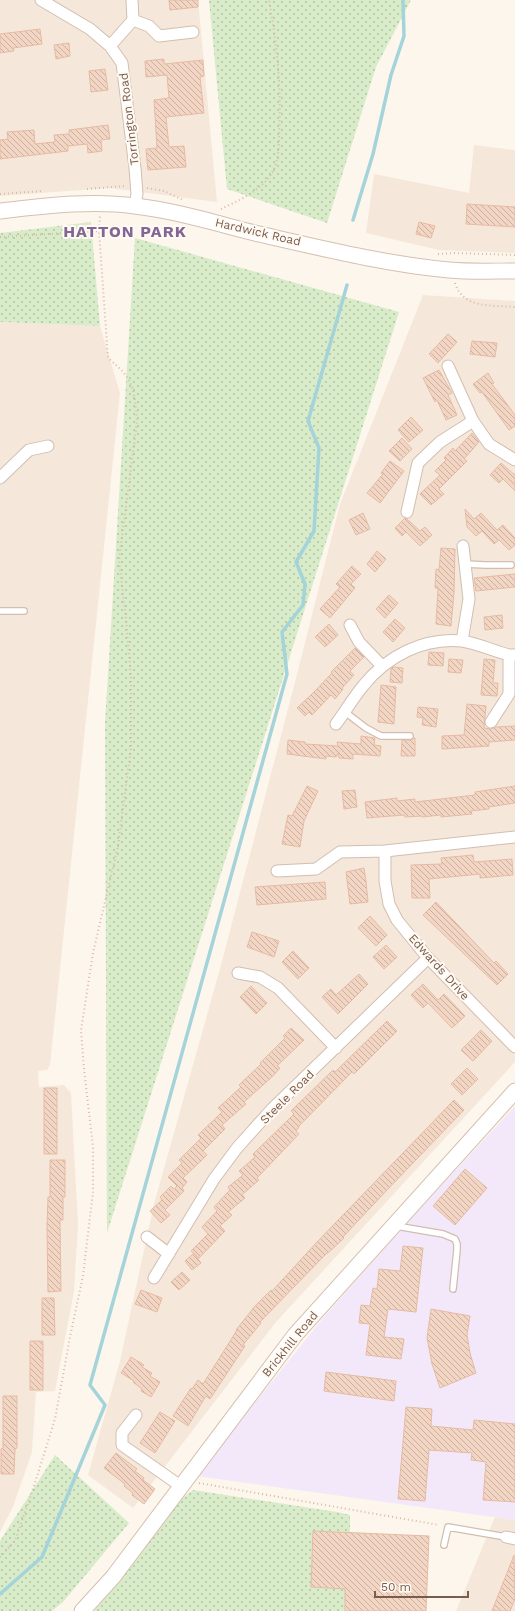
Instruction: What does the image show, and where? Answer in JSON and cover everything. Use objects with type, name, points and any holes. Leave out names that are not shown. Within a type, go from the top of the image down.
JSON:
[{"type":"street","name":"Torrington Road","points":[[41,0],[90,29],[110,46],[122,63],[135,168],[137,194],[135,206]]},
{"type":"street","points":[[110,46],[132,20],[132,0]]},
{"type":"street","points":[[132,20],[149,26],[159,36],[193,32]]},
{"type":"street","name":"Hardwick Road","points":[[0,211],[58,205],[101,203],[135,206],[197,217],[258,233],[402,264],[450,270],[515,271]]},
{"type":"street","points":[[448,366],[472,421],[489,444],[514,457]]},
{"type":"street","points":[[407,512],[418,463],[440,442],[472,421]]},
{"type":"street","points":[[0,478],[29,450],[48,446]]},
{"type":"street","points":[[462,641],[469,599],[463,546]]},
{"type":"street","points":[[350,625],[359,642],[382,666]]},
{"type":"street","points":[[336,724],[363,686],[382,666],[409,649],[432,641],[462,641],[512,655],[509,694],[491,722]]},
{"type":"street","points":[[277,872],[316,869],[340,852],[385,851],[515,837]]},
{"type":"street","name":"Edwards Drive","points":[[385,851],[385,881],[389,904],[397,920],[428,958],[515,1047]]},
{"type":"street","name":"Steele Road","points":[[154,1278],[214,1179],[237,1148],[272,1109],[428,958]]},
{"type":"street","points":[[238,973],[260,977],[278,988],[336,1048]]},
{"type":"street","name":"Brickhill Road","points":[[82,1611],[113,1577],[295,1335],[515,1091]]},
{"type":"street","points":[[147,1237],[169,1254]]},
{"type":"street","points":[[136,1415],[122,1433],[122,1445],[184,1484]]},
{"type":"lane","points":[[465,564],[511,565]]},
{"type":"lane","points":[[0,611],[24,611]]},
{"type":"lane","points":[[345,712],[366,728],[381,736],[410,736]]},
{"type":"lane","points":[[393,1226],[443,1234],[455,1239],[457,1250],[453,1289]]},
{"type":"lane","points":[[444,1545],[448,1527],[511,1538]]},
{"type":"path","points":[[214,208],[221,210],[259,188],[272,172],[278,152],[281,110],[274,31],[269,0]]},
{"type":"path","points":[[143,187],[164,191],[186,201]]},
{"type":"path","points":[[0,1557],[15,1541],[55,1419],[83,1276],[93,1192],[93,1147],[81,1030],[93,953],[118,846],[131,748],[131,678],[126,619],[118,560],[137,422],[135,399],[130,381],[122,370],[108,358],[99,231],[101,203]]},
{"type":"path","points":[[0,237],[99,231]]},
{"type":"path","points":[[435,254],[455,253],[515,255]]},
{"type":"path","points":[[184,1484],[391,1516],[448,1527]]},
{"type":"shaded area","points":[[0,0],[198,0],[217,202],[109,188],[0,196]]},
{"type":"shaded area","points":[[474,145],[515,150],[515,253],[439,250],[366,233],[374,174],[469,193]]},
{"type":"shaded area","points":[[423,295],[515,301],[515,1062],[276,1322],[133,1508],[88,1475],[120,1361],[154,1204],[221,965],[340,504]]},
{"type":"shaded area","points":[[0,322],[100,326],[120,393],[50,1065],[47,1070],[38,1071],[39,1087],[64,1085],[71,1093],[78,1225],[74,1291],[55,1391],[36,1392],[32,1452],[13,1507],[0,1532]]},
{"type":"shaded area","points":[[515,1106],[515,1520],[196,1476],[324,1317],[393,1238]]},
{"type":"shaded area","points":[[495,1517],[515,1520],[515,1611],[456,1611]]},
{"type":"green space","points":[[209,0],[411,0],[376,67],[327,223],[227,189]]},
{"type":"green space","points":[[91,222],[100,326],[0,322],[0,233]]},
{"type":"green space","points":[[135,238],[399,312],[107,1233],[105,723]]},
{"type":"green space","points":[[55,1455],[129,1523],[63,1602],[52,1611],[0,1611],[0,1541]]},
{"type":"green space","points":[[193,1490],[350,1515],[350,1532],[313,1531],[311,1587],[345,1589],[345,1611],[94,1611],[180,1500]]},
{"type":"building","points":[[169,0],[198,0],[198,7],[170,10]]},
{"type":"building","points":[[40,29],[42,44],[13,48],[14,51],[0,53],[0,34]]},
{"type":"building","points":[[69,43],[70,56],[56,59],[54,45]]},
{"type":"building","points":[[164,59],[164,64],[203,60],[204,76],[200,77],[204,113],[166,117],[169,147],[184,146],[186,167],[148,170],[146,149],[157,148],[154,100],[169,98],[167,75],[146,77],[145,61]]},
{"type":"building","points":[[105,69],[108,90],[91,92],[89,71]]},
{"type":"building","points":[[108,125],[110,139],[101,140],[102,151],[88,153],[87,144],[68,146],[68,151],[0,159],[0,140],[8,139],[7,132],[34,130],[35,144],[55,142],[54,135],[69,134],[69,130]]},
{"type":"building","points":[[467,204],[515,207],[515,227],[466,224]]},
{"type":"building","points":[[419,222],[435,226],[431,238],[416,234]]},
{"type":"building","points":[[448,334],[457,342],[438,363],[429,354]]},
{"type":"building","points":[[472,341],[497,343],[495,357],[470,354]]},
{"type":"building","points":[[439,370],[452,393],[448,395],[457,415],[446,420],[437,400],[435,402],[423,378]]},
{"type":"building","points":[[488,373],[494,383],[492,384],[515,415],[515,426],[509,430],[482,392],[480,393],[473,384]]},
{"type":"building","points":[[411,417],[423,430],[409,442],[398,430]]},
{"type":"building","points":[[472,433],[479,442],[464,459],[467,461],[439,489],[444,494],[431,505],[420,494],[440,475],[435,471],[446,460],[444,458],[453,448],[455,451]]},
{"type":"building","points":[[402,438],[412,449],[400,461],[389,451]]},
{"type":"building","points":[[390,461],[404,471],[380,503],[367,493],[383,474],[381,473]]},
{"type":"building","points":[[501,463],[515,475],[515,491],[503,479],[499,483],[490,475]]},
{"type":"building","points":[[465,509],[474,519],[481,513],[497,530],[503,525],[515,538],[515,545],[509,550],[499,540],[494,544],[482,531],[476,536],[467,527]]},
{"type":"building","points":[[363,513],[370,529],[356,535],[349,520]]},
{"type":"building","points":[[405,518],[420,531],[425,527],[432,535],[420,546],[406,532],[402,536],[395,528]]},
{"type":"building","points":[[441,548],[455,549],[454,593],[451,626],[436,624],[438,588],[435,588],[436,569],[439,570]]},
{"type":"building","points":[[377,551],[386,559],[375,572],[367,564]]},
{"type":"building","points":[[352,566],[361,574],[351,584],[355,588],[330,618],[320,609],[340,587],[336,584]]},
{"type":"building","points":[[515,574],[515,587],[476,591],[474,578]]},
{"type":"building","points":[[389,595],[398,603],[385,618],[376,609]]},
{"type":"building","points":[[502,615],[503,628],[485,630],[484,617]]},
{"type":"building","points":[[395,619],[405,628],[393,642],[383,632]]},
{"type":"building","points":[[329,624],[338,635],[325,647],[315,637]]},
{"type":"building","points":[[355,648],[364,657],[350,671],[354,675],[342,688],[343,689],[335,699],[331,695],[312,715],[309,712],[305,716],[297,708]]},
{"type":"building","points":[[429,652],[444,653],[443,666],[428,665]]},
{"type":"building","points":[[449,659],[463,660],[461,673],[448,672]]},
{"type":"building","points":[[484,659],[495,660],[493,683],[498,683],[497,696],[481,695]]},
{"type":"building","points":[[391,668],[403,668],[402,683],[390,682]]},
{"type":"building","points":[[381,685],[396,687],[394,724],[378,722]]},
{"type":"building","points":[[467,704],[486,706],[484,728],[491,729],[495,727],[515,726],[515,740],[489,742],[489,746],[442,749],[442,736],[464,735]]},
{"type":"building","points":[[418,707],[438,709],[436,727],[422,725],[423,718],[417,717]]},
{"type":"building","points":[[361,736],[375,738],[374,745],[381,746],[380,756],[353,754],[353,759],[339,758],[338,753],[336,757],[326,756],[326,759],[287,754],[288,740],[305,742],[305,744],[338,746],[337,742],[361,744]]},
{"type":"building","points":[[414,738],[415,756],[401,756],[402,740],[410,740]]},
{"type":"building","points":[[307,786],[318,791],[304,821],[300,847],[282,844],[288,815],[292,816]]},
{"type":"building","points":[[515,786],[515,803],[489,807],[489,809],[471,811],[472,814],[441,817],[441,815],[405,817],[404,815],[367,818],[365,802],[397,798],[397,801],[415,799],[415,802],[475,795],[475,792]]},
{"type":"building","points":[[355,790],[357,807],[344,809],[342,791]]},
{"type":"building","points":[[473,855],[474,862],[512,859],[513,875],[480,878],[480,874],[429,879],[430,898],[412,898],[411,865],[442,864],[441,858]]},
{"type":"building","points":[[364,868],[368,902],[350,904],[346,872]]},
{"type":"building","points":[[325,882],[326,899],[257,905],[255,887]]},
{"type":"building","points":[[436,902],[494,963],[496,961],[508,974],[497,985],[423,915]]},
{"type":"building","points":[[370,916],[387,935],[376,946],[358,928]]},
{"type":"building","points":[[252,932],[279,941],[274,957],[247,947]]},
{"type":"building","points":[[386,945],[397,957],[384,969],[373,957]]},
{"type":"building","points":[[293,951],[309,968],[298,979],[282,962]]},
{"type":"building","points":[[359,974],[368,984],[338,1014],[322,997],[331,989],[336,995]]},
{"type":"building","points":[[423,984],[438,1000],[444,994],[465,1016],[452,1028],[428,1003],[423,1008],[411,995]]},
{"type":"building","points":[[251,986],[267,1003],[256,1014],[240,997]]},
{"type":"building","points":[[387,1021],[397,1031],[354,1074],[352,1072],[299,1126],[296,1131],[299,1134],[257,1178],[259,1180],[242,1195],[245,1198],[228,1212],[232,1215],[220,1226],[225,1231],[199,1258],[191,1251],[208,1234],[202,1227],[217,1211],[214,1207],[230,1190],[228,1187],[243,1175],[239,1171],[255,1157],[253,1154],[294,1114],[291,1111],[333,1070],[335,1072]]},
{"type":"building","points":[[291,1028],[304,1040],[277,1066],[280,1068],[273,1076],[244,1102],[246,1104],[222,1125],[225,1129],[203,1151],[207,1155],[183,1178],[187,1182],[182,1188],[184,1191],[165,1210],[170,1215],[161,1223],[150,1211],[162,1200],[160,1197],[171,1186],[174,1189],[177,1186],[168,1177],[182,1163],[179,1160],[201,1138],[198,1135],[222,1112],[218,1108],[241,1087],[239,1085],[285,1038],[283,1036]]},
{"type":"building","points":[[481,1030],[492,1041],[473,1061],[461,1050]]},
{"type":"building","points":[[467,1068],[478,1079],[462,1095],[451,1084]]},
{"type":"building","points":[[44,1088],[57,1088],[57,1154],[44,1154]]},
{"type":"building","points":[[454,1100],[464,1110],[387,1190],[343,1237],[344,1238],[327,1253],[260,1322],[261,1323],[243,1345],[245,1346],[210,1399],[206,1396],[188,1426],[173,1416],[198,1380],[203,1384],[236,1330],[255,1306],[271,1290],[272,1291],[317,1242]]},
{"type":"building","points":[[50,1160],[65,1160],[65,1197],[63,1197],[63,1220],[60,1220],[61,1291],[48,1292],[47,1226],[48,1197],[50,1197]]},
{"type":"building","points":[[465,1169],[487,1188],[455,1225],[433,1206]]},
{"type":"building","points":[[403,1246],[423,1248],[416,1312],[388,1309],[384,1337],[404,1339],[401,1359],[366,1355],[370,1324],[359,1323],[361,1305],[370,1306],[373,1288],[377,1289],[379,1269],[400,1271]]},
{"type":"building","points":[[194,1253],[201,1263],[192,1270],[185,1261]]},
{"type":"building","points":[[182,1272],[190,1280],[179,1290],[171,1282]]},
{"type":"building","points":[[141,1290],[162,1298],[157,1312],[135,1304]]},
{"type":"building","points":[[42,1298],[54,1298],[55,1335],[42,1335]]},
{"type":"building","points":[[431,1309],[470,1316],[467,1335],[470,1353],[476,1373],[440,1388],[432,1364],[427,1338]]},
{"type":"building","points":[[30,1341],[43,1341],[43,1390],[30,1390]]},
{"type":"building","points":[[131,1357],[144,1365],[142,1367],[152,1373],[150,1376],[160,1382],[151,1397],[141,1391],[142,1389],[133,1382],[134,1381],[121,1373]]},
{"type":"building","points":[[326,1372],[396,1381],[394,1401],[324,1391]]},
{"type":"building","points":[[3,1396],[17,1396],[17,1448],[15,1449],[14,1474],[1,1474],[1,1449],[3,1448]]},
{"type":"building","points":[[406,1407],[432,1409],[431,1426],[473,1430],[474,1420],[515,1424],[515,1502],[483,1500],[486,1462],[471,1460],[472,1453],[429,1450],[425,1501],[398,1499]]},
{"type":"building","points":[[160,1412],[175,1421],[155,1453],[140,1443]]},
{"type":"building","points":[[116,1453],[137,1469],[135,1471],[144,1478],[143,1480],[155,1489],[144,1504],[132,1495],[133,1493],[124,1486],[125,1484],[104,1468]]},
{"type":"building","points":[[313,1531],[429,1536],[426,1611],[345,1611],[345,1589],[311,1587]]},
{"type":"building","points":[[514,1555],[515,1599],[510,1611],[492,1611]]},
{"type":"waterway","points":[[353,220],[373,154],[391,75],[404,36],[403,0]]},
{"type":"waterway","points":[[0,1594],[42,1557],[105,1405],[90,1385],[287,674],[282,632],[303,605],[305,584],[296,562],[314,531],[319,448],[308,421],[347,285]]},
{"type":"district","name":"HATTON PARK","points":[[125,231]]}]
